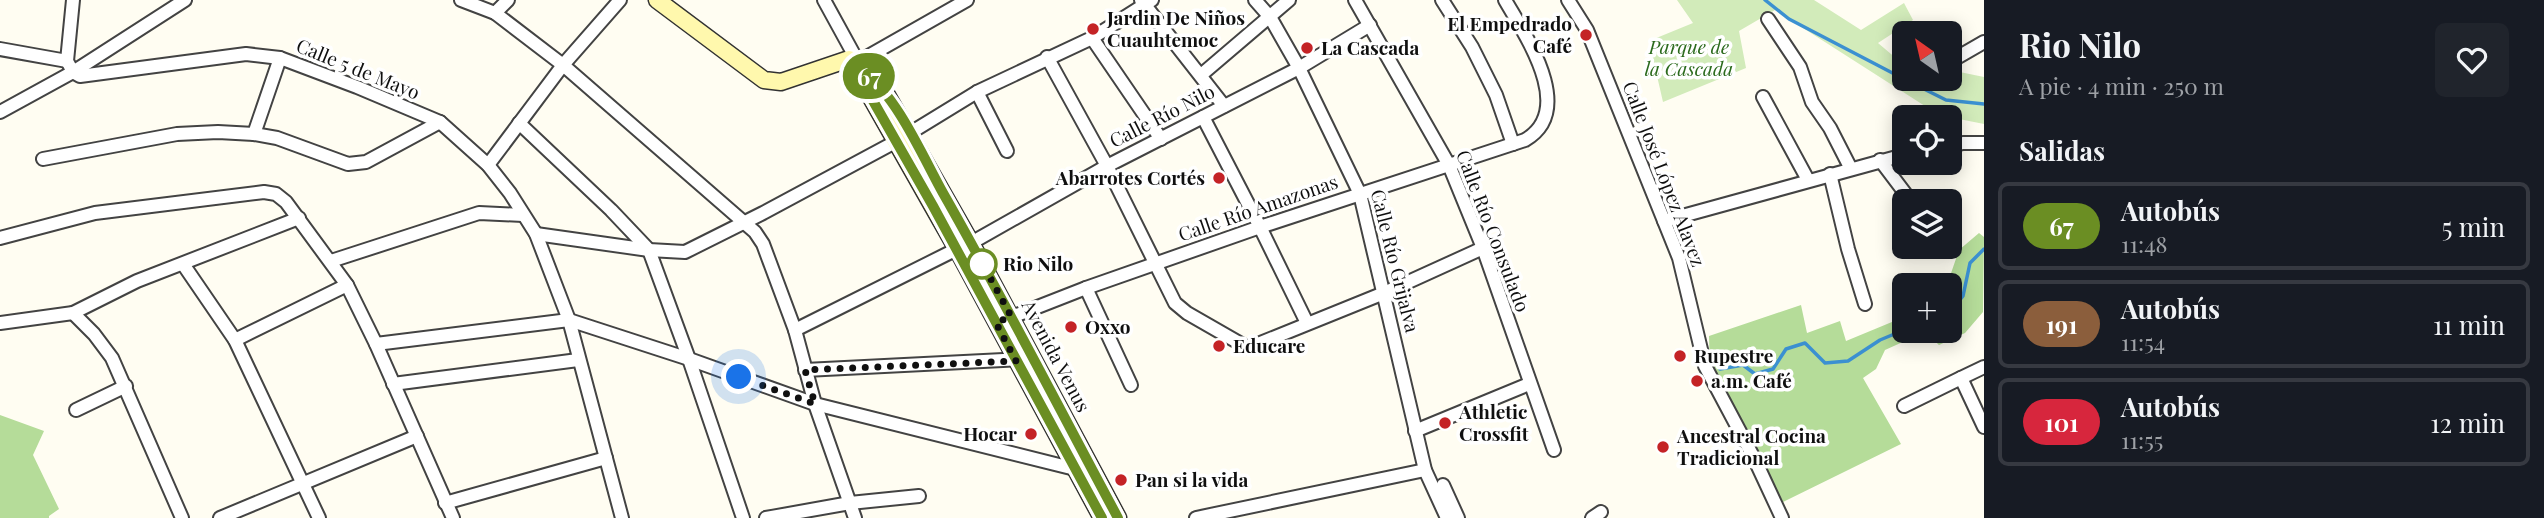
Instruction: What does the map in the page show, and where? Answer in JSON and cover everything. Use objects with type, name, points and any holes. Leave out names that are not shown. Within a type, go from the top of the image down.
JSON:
[{"type":"main road","points":[[657,0],[764,80],[780,82],[846,59],[862,68]]},
{"type":"main road","name":"Avenida Venus","points":[[862,68],[868,92],[904,137],[964,246],[1011,316],[1118,518]]},
{"type":"main road","name":"Avenida Venus","points":[[964,246],[996,323],[1102,518]]},
{"type":"street","points":[[70,66],[73,0]]},
{"type":"street","points":[[0,112],[70,66],[186,0]]},
{"type":"street","points":[[461,0],[495,13],[563,65],[746,222],[763,244],[795,330],[815,404],[855,518]]},
{"type":"street","points":[[495,13],[508,0]]},
{"type":"street","points":[[488,165],[563,65],[620,0]]},
{"type":"street","points":[[824,0],[862,68],[967,0]]},
{"type":"street","name":"Calle Río Grijalva","points":[[1255,0],[1269,17],[1299,68],[1360,194],[1424,470],[1447,518]]},
{"type":"street","points":[[1201,75],[1289,0]]},
{"type":"street","name":"Calle Río Consulado","points":[[1355,0],[1449,165],[1483,248],[1554,450]]},
{"type":"street","points":[[1443,0],[1472,47],[1496,95],[1513,144]]},
{"type":"street","name":"Calle Río Amazonas","points":[[996,323],[1156,263],[1534,135],[1544,120],[1546,86],[1537,58],[1505,0]]},
{"type":"street","name":"Calle José López Alavez","points":[[1568,0],[1587,30],[1679,258],[1705,366],[1755,460],[1782,518]]},
{"type":"street","points":[[536,234],[649,250],[685,252],[904,137],[977,92],[1092,38],[1146,2],[1224,106]]},
{"type":"street","points":[[1768,19],[1800,67],[1812,102],[1830,128],[1851,169]]},
{"type":"street","name":"Calle Río Nilo","points":[[795,330],[964,246],[1107,166],[1299,68],[1370,25]]},
{"type":"street","points":[[1092,38],[1161,139]]},
{"type":"street","points":[[1962,55],[1984,42]]},
{"type":"street","name":"Calle 5 de Mayo","points":[[0,49],[70,66],[80,76],[246,54],[280,58],[440,122],[488,165],[536,234],[569,320],[622,518]]},
{"type":"street","points":[[1047,57],[1107,166],[1175,303],[1186,313],[1248,348],[1384,293],[1483,248]]},
{"type":"street","points":[[254,134],[280,58]]},
{"type":"street","points":[[977,92],[1007,151]]},
{"type":"street","points":[[1763,97],[1808,180]]},
{"type":"street","points":[[1203,117],[1307,323]]},
{"type":"street","points":[[43,159],[177,134],[254,134],[277,138],[348,164],[366,162],[440,122]]},
{"type":"street","points":[[519,123],[649,250],[743,518]]},
{"type":"street","points":[[1962,143],[1984,143]]},
{"type":"street","points":[[1664,221],[1892,158]]},
{"type":"street","points":[[1880,160],[1902,189]]},
{"type":"street","points":[[1830,174],[1848,249],[1865,304]]},
{"type":"street","points":[[0,238],[95,214],[251,193],[276,194],[299,218],[347,285],[453,518]]},
{"type":"street","points":[[331,261],[479,213],[523,215]]},
{"type":"street","points":[[0,323],[73,313],[137,281],[299,218]]},
{"type":"street","points":[[183,264],[235,340],[319,518]]},
{"type":"street","points":[[235,340],[347,285]]},
{"type":"street","points":[[1086,288],[1131,385]]},
{"type":"street","points":[[73,313],[94,334],[112,358],[182,518]]},
{"type":"street","points":[[376,344],[569,320],[815,404],[1074,469]]},
{"type":"street","points":[[805,370],[1016,361],[1033,358]]},
{"type":"street","points":[[393,384],[578,360]]},
{"type":"street","points":[[1904,406],[1984,367]]},
{"type":"street","points":[[1961,378],[1984,427]]},
{"type":"street","points":[[1415,430],[1529,384]]},
{"type":"street","points":[[76,410],[126,386]]},
{"type":"street","points":[[220,518],[416,436]]},
{"type":"street","points":[[445,502],[606,458]]},
{"type":"street","points":[[1196,518],[1424,470]]},
{"type":"street","points":[[1443,485],[1458,518]]},
{"type":"street","points":[[766,518],[850,503],[919,496]]},
{"type":"green space","name":"Parque de la Cascada","points":[[1677,0],[1814,0],[1861,30],[1904,3],[1913,20],[1892,21],[1892,34],[1878,43],[1892,55],[1892,85],[1775,10],[1739,31],[1746,68],[1663,102],[1649,41],[1693,23]]},
{"type":"green space","name":"Parque de la Cascada","points":[[1962,72],[1984,77],[1984,124],[1962,120],[1962,105],[1923,105],[1902,91],[1962,91]]},
{"type":"green space","points":[[1979,233],[1984,237],[1983,312],[1962,334],[1962,273],[1951,273],[1956,259],[1962,259],[1962,247]]},
{"type":"green space","points":[[1801,305],[1807,333],[1840,321],[1846,341],[1892,322],[1892,343],[1901,343],[1885,350],[1876,369],[1863,378],[1901,444],[1783,502],[1710,372],[1709,336]]},
{"type":"green space","points":[[0,415],[44,431],[33,455],[59,509],[49,518],[0,518]]},
{"type":"waterway","points":[[1765,0],[1789,19],[1892,73]]},
{"type":"waterway","points":[[1928,91],[1946,100],[1984,104]]},
{"type":"waterway","points":[[1962,297],[1970,263],[1984,249]]},
{"type":"waterway","points":[[1720,369],[1743,365],[1755,374],[1773,369],[1786,349],[1805,343],[1825,363],[1848,361],[1892,335]]},
{"type":"bus line","name":"67","points":[[1102,518],[957,249],[868,92],[865,73],[881,85],[910,133],[1118,518]]},
{"type":"place","name":"Jardin De Niños Cuauhtemoc","points":[[1093,29]]},
{"type":"place","name":"El Empedrado Café","points":[[1586,35]]},
{"type":"place","name":"La Cascada","points":[[1307,48]]},
{"type":"place","name":"Abarrotes Cortés","points":[[1219,178]]},
{"type":"place","name":"Rio Nilo","points":[[982,264]]},
{"type":"place","name":"Oxxo","points":[[1071,327]]},
{"type":"place","name":"Educare","points":[[1219,346]]},
{"type":"place","name":"Rupestre","points":[[1680,356]]},
{"type":"place","name":"a.m. Café","points":[[1697,381]]},
{"type":"place","name":"Athletic Crossfit","points":[[1445,423]]},
{"type":"place","name":"Hocar","points":[[1031,434]]},
{"type":"place","name":"Ancestral Cocina Tradicional","points":[[1663,447]]},
{"type":"place","name":"Pan si la vida","points":[[1121,480]]},
{"type":"route","points":[[739,377],[815,404],[805,370],[1016,361],[996,323],[1011,316],[981,261],[982,264]]}]
